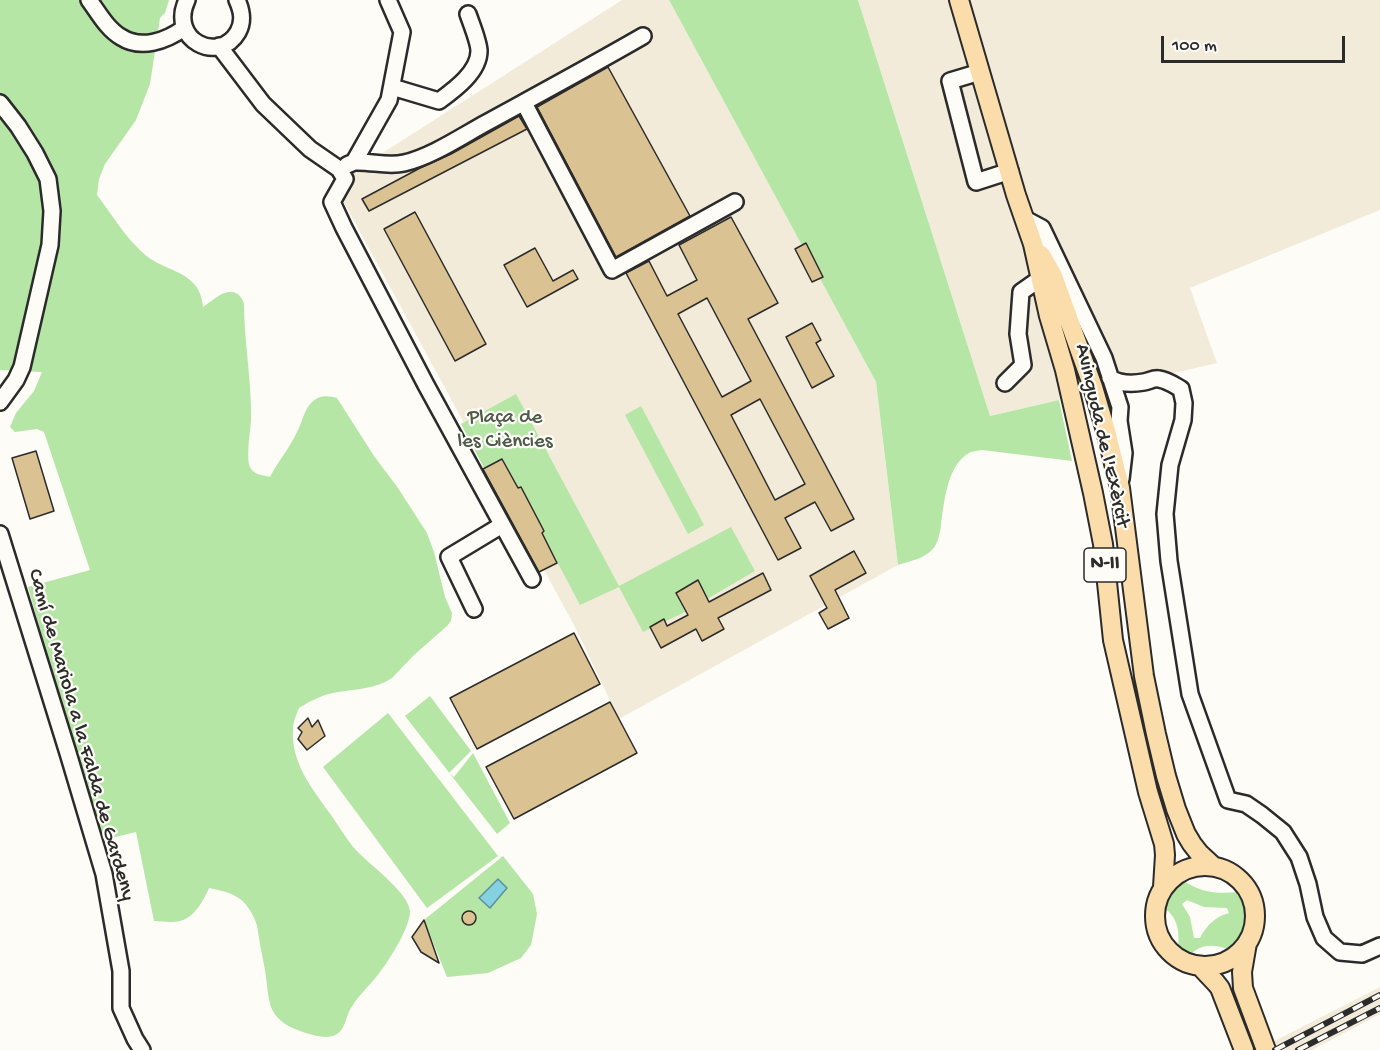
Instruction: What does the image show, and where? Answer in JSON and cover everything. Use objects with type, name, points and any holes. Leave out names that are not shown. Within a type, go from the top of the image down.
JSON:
[{"type":"main road","name":"Avinguda de l'Exèrcit","points":[[959,0],[1033,244],[1049,316],[1065,370],[1103,544],[1113,640],[1141,764],[1165,850],[1163,887]]},
{"type":"main road","name":"Avinguda de l'Exèrcit","points":[[1033,244],[1053,276],[1093,387],[1106,431],[1120,488],[1144,676],[1166,776],[1186,834],[1199,853],[1213,866]]},
{"type":"main road","points":[[1163,887],[1173,876],[1185,869],[1199,865],[1213,866]]},
{"type":"main road","name":"N-II","points":[[1213,866],[1228,870],[1240,879],[1252,899],[1255,921],[1247,943],[1242,972],[1243,988],[1266,1050]]},
{"type":"main road","name":"N-II","points":[[1163,887],[1155,908],[1155,923],[1159,937],[1167,950],[1185,963],[1200,966],[1216,983],[1244,1050]]},
{"type":"main road","points":[[1200,966],[1216,965],[1230,959],[1237,955],[1247,943]]},
{"type":"street","points":[[89,0],[120,37],[133,42],[147,44],[169,38],[184,28]]},
{"type":"street","points":[[187,0],[183,8],[184,28],[190,38],[211,47],[228,43],[240,28],[242,19],[238,0]]},
{"type":"street","points":[[388,0],[402,32],[389,100],[354,162],[342,174],[332,202],[420,375],[532,579]]},
{"type":"street","points":[[392,87],[439,101],[458,87],[474,67],[479,51],[468,14]]},
{"type":"street","points":[[354,162],[390,164],[415,159],[524,103],[643,36]]},
{"type":"street","points":[[219,46],[264,104],[310,149],[342,174]]},
{"type":"street","points":[[980,72],[950,81],[976,182],[1010,171]]},
{"type":"street","points":[[0,103],[18,126],[44,170],[48,179],[52,211],[50,245],[22,367],[16,380],[0,402]]},
{"type":"street","points":[[524,103],[612,270],[735,202]]},
{"type":"street","points":[[1025,219],[1042,228],[1104,358],[1120,407]]},
{"type":"street","points":[[1005,383],[1023,365],[1018,334],[1021,292],[1041,278]]},
{"type":"street","points":[[1110,378],[1125,383],[1144,382]]},
{"type":"street","points":[[1120,488],[1124,453],[1119,421],[1120,407],[1127,393],[1144,382],[1156,378],[1169,382],[1181,389],[1184,403],[1183,420],[1170,465],[1165,514],[1169,561],[1190,694],[1228,800],[1246,804],[1283,832],[1299,857],[1315,917],[1324,938],[1340,952],[1362,954],[1380,946]]},
{"type":"street","points":[[0,385],[16,380]]},
{"type":"street","points":[[474,609],[449,557],[502,525]]},
{"type":"street","name":"Camí de Mariola a la Falda de Gardeny","points":[[0,534],[104,874],[122,971],[121,1008],[142,1050]]},
{"type":"shaded area","points":[[622,0],[669,0],[876,382],[898,565],[619,719],[574,625],[334,184]]},
{"type":"shaded area","points":[[858,0],[1380,0],[1380,210],[1190,288],[1217,363],[990,416]]},
{"type":"shaded area","points":[[1380,987],[1380,1014],[1312,1050],[1257,1050]]},
{"type":"green space","points":[[0,0],[169,0],[165,13],[160,18],[150,84],[136,120],[105,164],[99,179],[97,195],[126,235],[143,253],[185,276],[195,285],[202,298],[203,307],[219,296],[230,292],[240,296],[244,303],[251,406],[248,458],[252,470],[270,477],[294,438],[311,403],[323,396],[337,398],[427,533],[434,552],[445,597],[452,613],[451,621],[447,626],[386,682],[333,693],[312,700],[299,708],[294,725],[295,753],[303,774],[354,848],[396,887],[408,904],[410,912],[406,928],[392,954],[350,1010],[342,1029],[333,1036],[322,1037],[300,1031],[280,1020],[275,1014],[269,999],[257,925],[249,909],[239,898],[209,888],[198,908],[185,919],[174,922],[154,921],[136,832],[99,841],[28,587],[90,570],[44,432],[37,429],[15,432],[10,427],[16,413],[34,391],[42,372],[0,370]]},
{"type":"green space","points":[[669,0],[858,0],[990,416],[1059,400],[1072,461],[982,450],[969,453],[956,466],[951,475],[939,535],[934,548],[920,558],[898,565],[876,382]]},
{"type":"green space","name":"Plaça de les Ciències","points":[[516,394],[619,586],[731,527],[755,571],[683,613],[643,632],[619,587],[580,605],[521,487],[518,488],[503,459],[484,468],[461,424]]},
{"type":"green space","points":[[641,406],[704,525],[688,534],[625,415]]},
{"type":"green space","points":[[430,696],[471,751],[449,773],[405,716]]},
{"type":"green space","points":[[388,713],[498,856],[427,908],[323,767]]},
{"type":"green space","points":[[473,753],[510,823],[497,834],[450,774],[454,777]]},
{"type":"green space","points":[[503,856],[533,894],[537,914],[531,945],[521,958],[488,973],[447,977],[424,920]]},
{"type":"green space","points":[[1182,879],[1188,884],[1209,892],[1239,892],[1247,908],[1248,916],[1244,930],[1227,949],[1207,946],[1190,955],[1178,949],[1177,925],[1172,915],[1163,907],[1169,890]],"holes":[[[1187,900],[1204,907],[1227,908],[1229,913],[1212,922],[1200,938],[1194,938],[1190,917],[1182,904]]]},
{"type":"water","points":[[498,879],[507,888],[490,908],[479,898]]},
{"type":"building","points":[[608,67],[690,216],[616,257],[537,107]]},
{"type":"building","points":[[519,116],[527,129],[369,211],[362,199],[451,154]]},
{"type":"building","points":[[415,212],[486,344],[455,361],[384,229]]},
{"type":"building","points":[[731,217],[778,303],[748,319],[854,519],[831,531],[815,502],[785,518],[801,548],[778,560],[626,273],[649,261],[667,296],[697,280],[679,245]],"holes":[[[707,298],[751,381],[722,397],[678,314]],[[760,399],[805,484],[775,500],[731,415]]]},
{"type":"building","points":[[806,243],[823,277],[812,282],[795,249]]},
{"type":"building","points":[[535,248],[553,281],[573,270],[578,279],[527,307],[504,265]]},
{"type":"building","points":[[812,323],[821,340],[816,343],[834,376],[812,388],[786,337]]},
{"type":"building","points":[[36,451],[54,511],[30,519],[12,458]]},
{"type":"building","points":[[502,459],[518,488],[521,487],[544,531],[542,533],[557,563],[539,572],[483,469]]},
{"type":"building","points":[[854,551],[866,573],[835,590],[849,618],[828,629],[819,613],[827,608],[810,576]]},
{"type":"building","points":[[763,573],[771,590],[718,618],[724,629],[702,641],[696,629],[661,648],[650,627],[664,619],[667,626],[688,615],[676,593],[698,580],[709,602]]},
{"type":"building","points":[[574,633],[600,684],[477,749],[450,698]]},
{"type":"building","points":[[610,702],[637,753],[514,819],[486,767]]},
{"type":"building","points":[[308,718],[312,727],[318,720],[325,736],[307,750],[298,739],[302,732],[298,728]]},
{"type":"building","points":[[466,911],[472,911],[476,918],[472,925],[466,925],[462,921],[462,915]]},
{"type":"building","points":[[424,920],[439,963],[421,952],[412,937]]},
{"type":"railway","points":[[1275,1050],[1380,995]]},
{"type":"railway","points":[[1298,1050],[1380,1008]]}]
